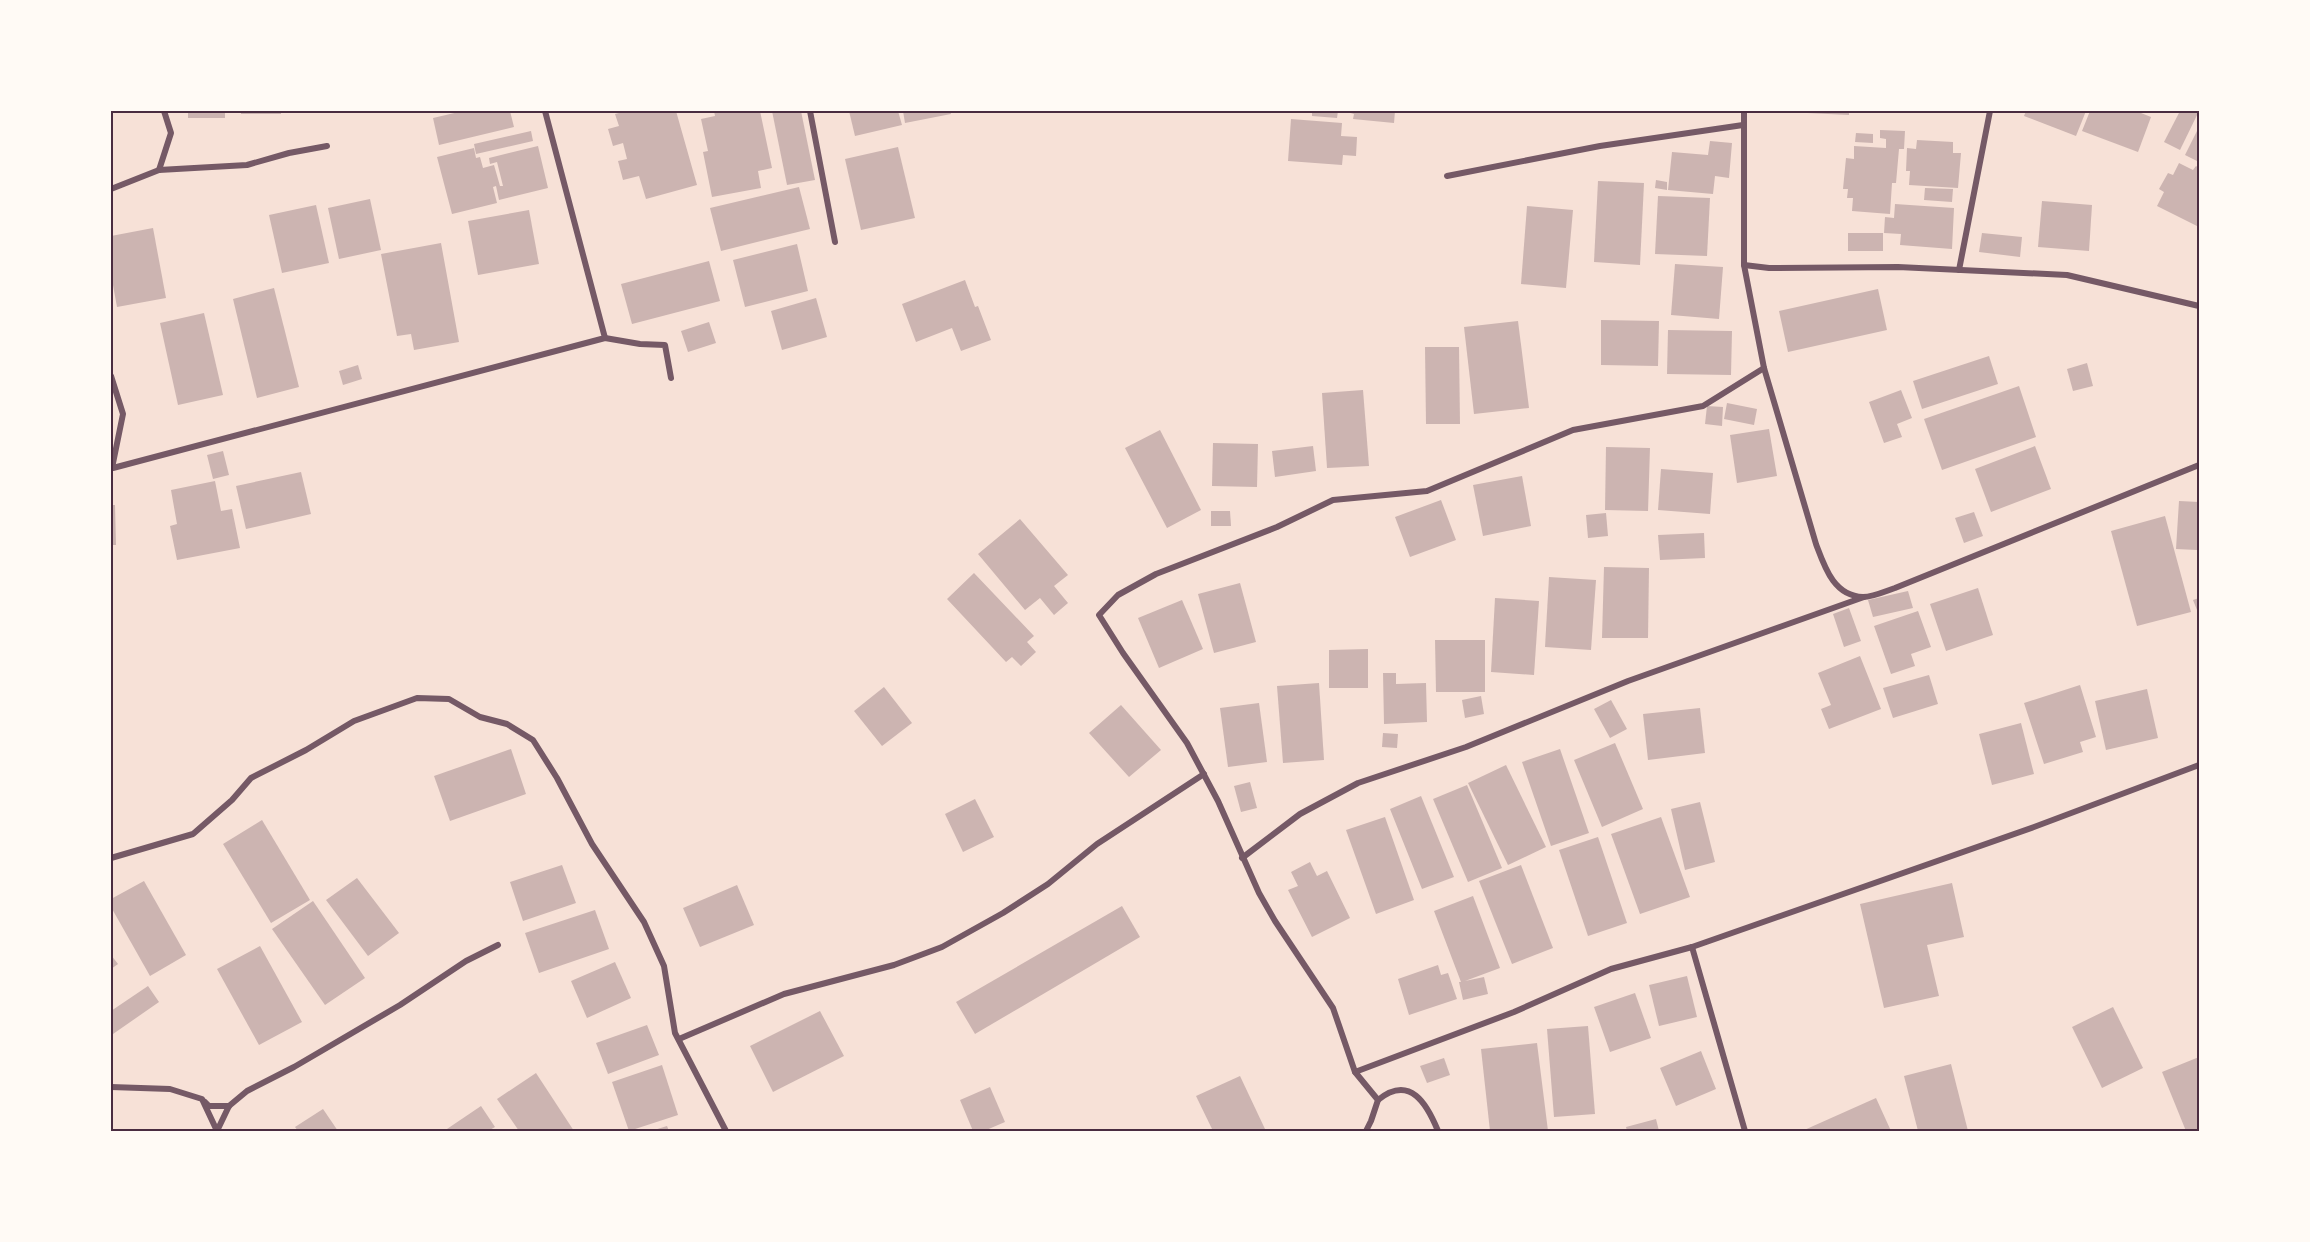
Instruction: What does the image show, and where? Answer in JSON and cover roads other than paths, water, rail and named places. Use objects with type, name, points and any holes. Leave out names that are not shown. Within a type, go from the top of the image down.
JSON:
[{"type":"street","points":[[159,170],[171,133],[164,111]]},
{"type":"street","points":[[545,111],[605,338]]},
{"type":"street","points":[[810,111],[835,242]]},
{"type":"street","points":[[1744,111],[1744,265],[1764,368],[1816,544],[1827,573],[1841,591],[1864,597]]},
{"type":"street","points":[[1959,270],[1990,111]]},
{"type":"street","points":[[1447,176],[1600,146],[1743,125]]},
{"type":"street","points":[[111,189],[159,170],[248,165],[289,153],[327,146]]},
{"type":"street","points":[[1744,265],[1769,268],[1898,267],[2067,275],[2199,306]]},
{"type":"street","points":[[111,376],[123,414],[112,468],[605,338],[640,344],[664,345],[671,378]]},
{"type":"street","points":[[1378,1100],[1355,1072],[1333,1008],[1275,921],[1242,858],[1218,801],[1188,743],[1123,653],[1100,615],[1118,595],[1156,574],[1277,527],[1333,500],[1427,491],[1573,430],[1703,406],[1764,368]]},
{"type":"street","points":[[1242,858],[1300,814],[1358,783],[1466,747],[1628,681],[1895,588],[2199,465]]},
{"type":"street","points":[[111,858],[193,834],[232,800],[251,778],[306,750],[354,721],[417,698],[449,699],[480,717],[507,724],[533,740],[557,778],[592,844],[644,922],[664,966],[675,1033],[726,1131]]},
{"type":"street","points":[[1355,1072],[1514,1012],[1611,969],[1692,947],[2034,827],[2199,765]]},
{"type":"street","points":[[679,1039],[784,994],[894,965],[942,947],[1048,885],[1097,844],[1204,774]]},
{"type":"street","points":[[217,1131],[229,1106],[248,1091],[294,1067],[381,1016],[466,961],[498,945]]},
{"type":"street","points":[[1692,947],[1745,1131]]},
{"type":"street","points":[[112,1089],[170,1089],[202,1099],[209,1106],[229,1106]]},
{"type":"street","points":[[1366,1131],[1378,1100],[1388,1092],[1404,1091],[1419,1096],[1429,1110],[1438,1131]]},
{"type":"street","points":[[202,1099],[217,1131]]}]
